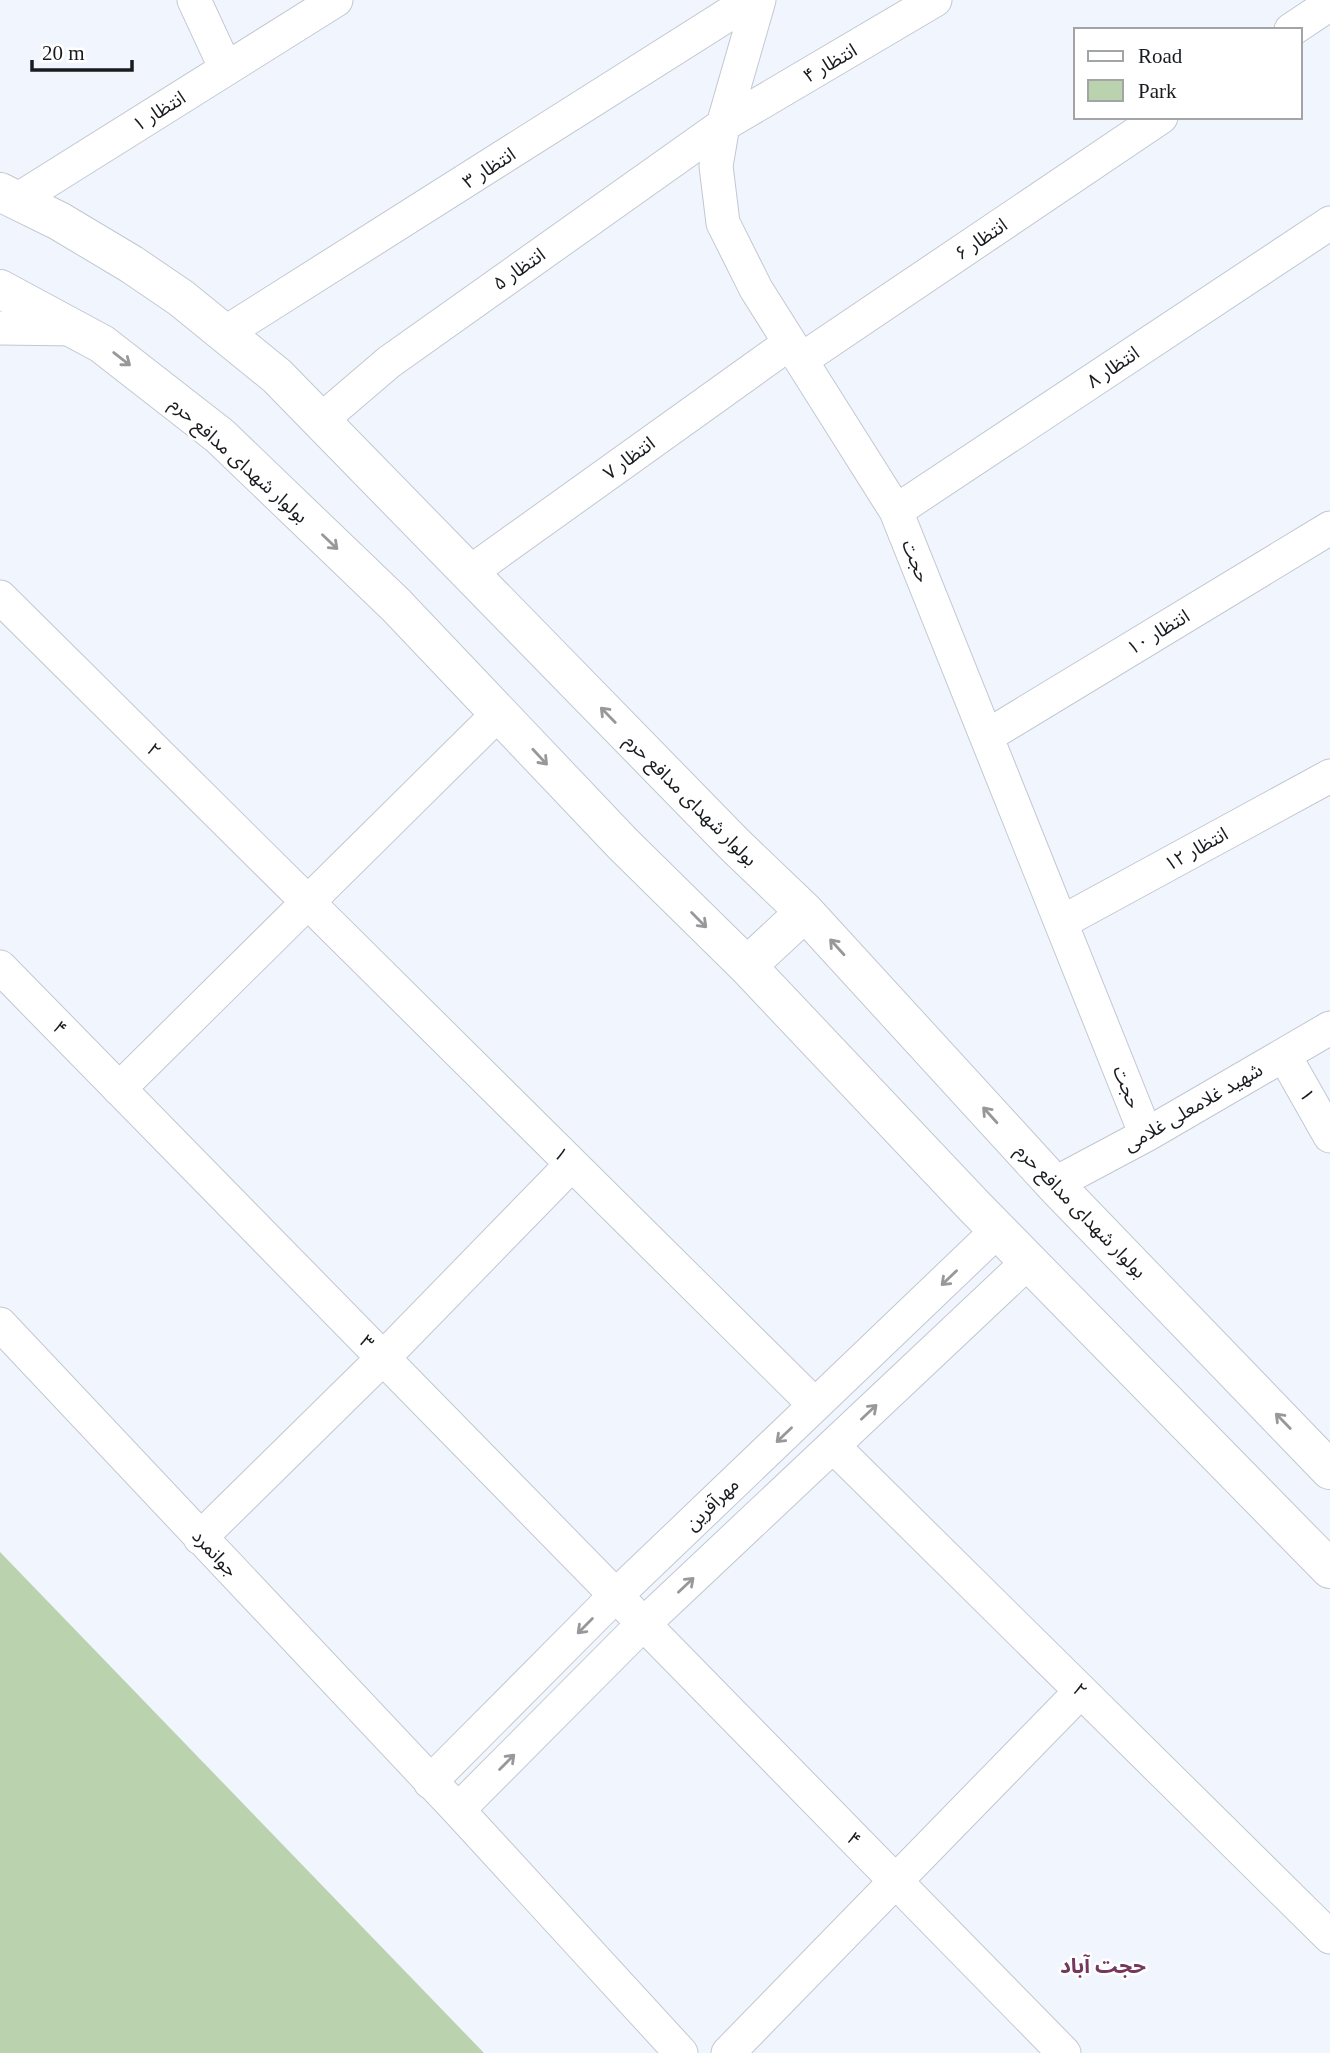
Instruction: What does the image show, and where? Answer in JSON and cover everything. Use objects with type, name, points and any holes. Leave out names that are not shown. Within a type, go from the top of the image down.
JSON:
[{"type":"main road","name":"بولوار شهدای مدافع حرم","points":[[9,196],[131,264],[181,298],[277,376],[735,845],[805,912],[1054,1184],[1330,1470]]},
{"type":"main road","name":"بولوار شهدای مدافع حرم","points":[[0,289],[102,344],[220,436],[396,605],[623,844],[747,966],[1019,1270],[1330,1569]]},
{"type":"main road","points":[[747,966],[805,912]]},
{"type":"street","points":[[194,0],[226,69]]},
{"type":"street","name":"انتظار ۱","points":[[9,196],[226,69],[336,0]]},
{"type":"street","name":"انتظار ۳","points":[[225,333],[751,0]]},
{"type":"street","name":"حجت","points":[[759,0],[723,125],[716,166],[723,223],[756,289],[896,511],[1146,1135]]},
{"type":"street","name":"انتظار ۴","points":[[723,125],[935,0]]},
{"type":"street","points":[[1295,28],[1329,2]]},
{"type":"street","name":"انتظار ۶","points":[[795,352],[1158,119]]},
{"type":"street","name":"انتظار ۵","points":[[320,421],[388,362],[723,125]]},
{"type":"street","name":"انتظار ۸","points":[[896,511],[1330,223]]},
{"type":"street","points":[[0,328],[75,328]]},
{"type":"street","name":"انتظار ۷","points":[[469,573],[795,352]]},
{"type":"street","name":"انتظار ۱۰","points":[[987,736],[1330,528]]},
{"type":"street","name":"۲","points":[[5,614],[308,903]]},
{"type":"street","points":[[119,1089],[499,713]]},
{"type":"street","name":"انتظار ۱۲","points":[[1062,922],[1330,776]]},
{"type":"street","name":"۱","points":[[308,903],[815,1405]]},
{"type":"street","name":"۴","points":[[0,967],[119,1089]]},
{"type":"street","name":"شهید غلامعلی غلامی","points":[[1054,1184],[1146,1135],[1330,1028]]},
{"type":"street","name":"۱","points":[[1284,1055],[1330,1136]]},
{"type":"street","name":"۳","points":[[119,1089],[644,1625]]},
{"type":"street","points":[[200,1538],[383,1358],[572,1164]]},
{"type":"street","name":"مهرآفرین","points":[[430,1782],[616,1596],[989,1239]]},
{"type":"street","points":[[458,1810],[644,1625],[1019,1270]]},
{"type":"street","name":"جوانمرد","points":[[0,1324],[458,1810],[681,2053]]},
{"type":"street","name":"۲","points":[[833,1446],[1329,1934]]},
{"type":"street","name":"۴","points":[[644,1625],[1064,2053]]},
{"type":"street","points":[[728,2053],[1081,1691]]},
{"type":"green space","points":[[0,1552],[484,2053],[0,2053]]},
{"type":"district","name":"حجت آباد","points":[[1103,1966]]}]
